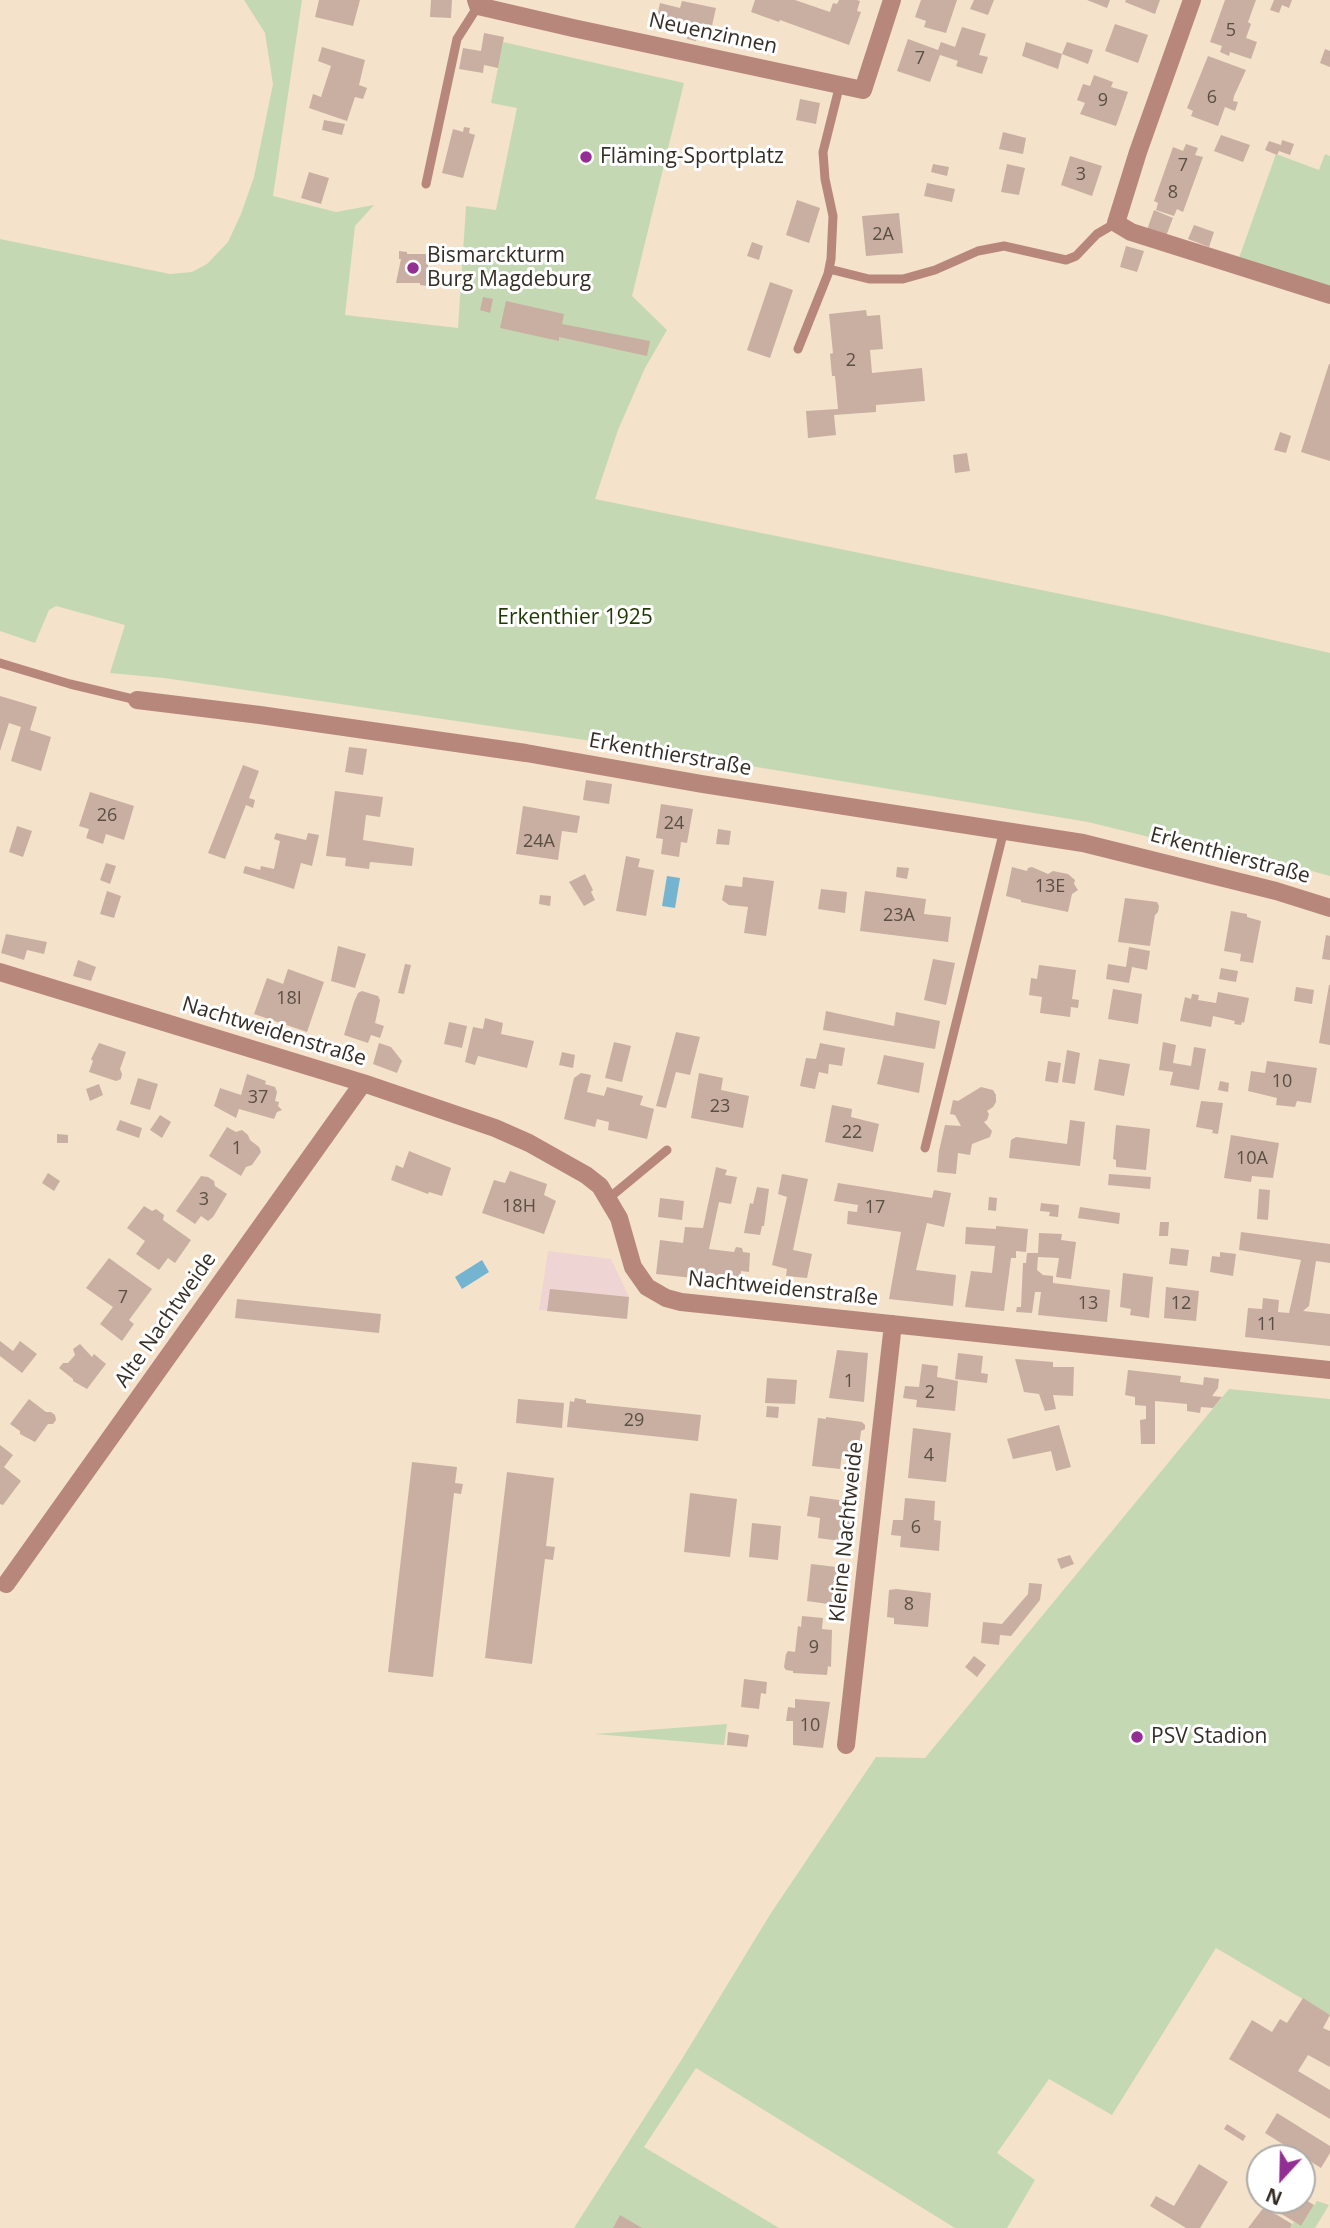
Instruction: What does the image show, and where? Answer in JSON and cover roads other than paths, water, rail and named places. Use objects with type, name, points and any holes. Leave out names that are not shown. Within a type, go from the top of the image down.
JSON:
[{"type":"street","name":"Neuenzinnen","points":[[477,3],[863,90],[892,0]]},
{"type":"street","points":[[1192,0],[1116,223],[1131,232],[1330,295]]},
{"type":"street","name":"Erkenthierstraße","points":[[137,700],[526,753],[702,784],[1004,830],[1136,855],[1330,908]]},
{"type":"street","name":"Nachtweidenstraße","points":[[0,972],[363,1083],[495,1128],[529,1143],[586,1175],[600,1186],[619,1218],[633,1267],[647,1287],[657,1294],[681,1302],[1330,1370]]},
{"type":"street","name":"Alte Nachtweide","points":[[6,1584],[363,1083]]},
{"type":"street","name":"Kleine Nachtweide","points":[[846,1745],[893,1324]]},
{"type":"lane","points":[[426,184],[457,39],[477,3]]},
{"type":"lane","points":[[798,349],[829,269],[833,216],[823,152],[840,84]]},
{"type":"lane","points":[[829,269],[869,279],[903,279],[928,272],[978,251],[1004,246],[1066,260],[1076,256],[1097,234],[1116,223]]},
{"type":"lane","name":"Erkenthierstraße","points":[[0,663],[137,700]]},
{"type":"lane","points":[[925,1148],[1004,830]]},
{"type":"lane","points":[[608,1198],[667,1150]]},
{"type":"water","points":[[667,876],[680,878],[675,908],[662,906]]},
{"type":"water","points":[[482,1260],[489,1272],[462,1289],[455,1277]]},
{"type":"place","name":"Fläming-Sportplatz","points":[[586,157]]},
{"type":"place","name":"Bismarckturm Burg Magdeburg","points":[[413,268]]},
{"type":"place","name":"PSV Stadion","points":[[1137,1737]]},
{"type":"park label","name":"Erkenthier 1925","points":[[575,618]]}]
